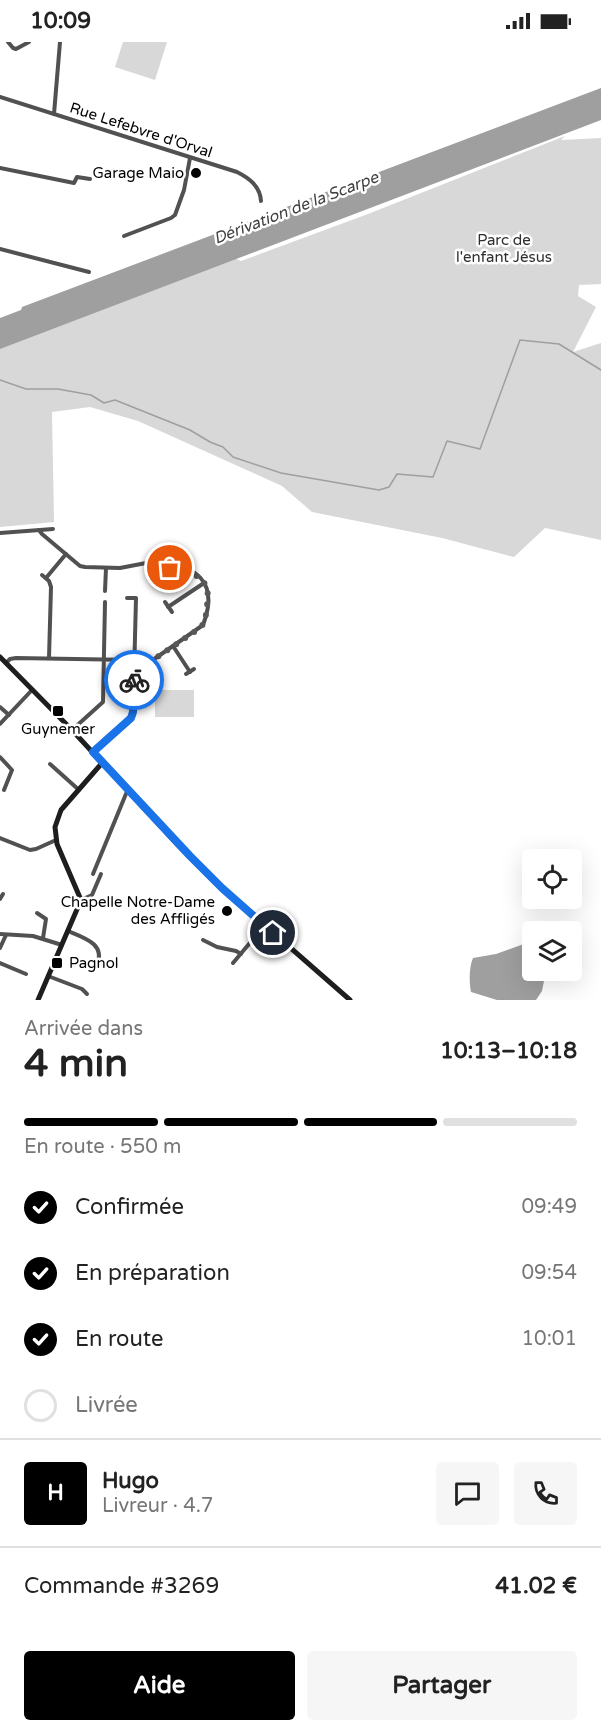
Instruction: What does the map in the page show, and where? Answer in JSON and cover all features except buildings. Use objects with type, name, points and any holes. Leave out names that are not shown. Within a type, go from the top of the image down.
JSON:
[{"type":"main road","points":[[0,657],[213,880],[350,1000]]},
{"type":"main road","points":[[38,1000],[81,900],[54,830],[58,817],[102,763]]},
{"type":"street","points":[[9,42],[11,47],[16,49],[29,42]]},
{"type":"street","points":[[54,114],[60,42]]},
{"type":"street","name":"Rue Lefebvre d'Orval","points":[[0,97],[237,172],[258,188],[261,201]]},
{"type":"street","points":[[124,236],[175,215],[184,190],[190,158]]},
{"type":"street","points":[[0,168],[74,183],[77,177],[90,179]]},
{"type":"street","points":[[0,249],[89,272]]},
{"type":"street","points":[[0,533],[53,529]]},
{"type":"street","points":[[6,663],[16,658],[49,658],[148,663],[204,623],[209,594],[204,583],[195,573],[146,562],[122,568],[82,566],[39,530]]},
{"type":"street","points":[[49,658],[51,587],[44,577],[66,554]]},
{"type":"street","points":[[105,591],[106,568]]},
{"type":"street","points":[[168,607],[204,583]]},
{"type":"street","points":[[93,752],[132,716],[136,598],[127,598]]},
{"type":"street","points":[[72,730],[102,704],[105,602]]},
{"type":"street","points":[[165,602],[172,612]]},
{"type":"street","points":[[173,646],[190,672]]},
{"type":"street","points":[[0,724],[33,689]]},
{"type":"street","points":[[0,707],[9,715]]},
{"type":"street","points":[[0,757],[12,770],[4,790]]},
{"type":"street","points":[[50,764],[79,790]]},
{"type":"street","points":[[93,874],[128,789]]},
{"type":"street","points":[[0,838],[30,850],[56,840]]},
{"type":"street","points":[[81,900],[92,895],[101,874]]},
{"type":"street","points":[[0,899],[3,894]]},
{"type":"street","points":[[37,914],[46,919],[43,938]]},
{"type":"street","points":[[233,963],[264,926]]},
{"type":"street","points":[[68,931],[96,946],[100,953],[97,966]]},
{"type":"street","points":[[0,934],[29,935],[62,945]]},
{"type":"street","points":[[0,948],[6,935]]},
{"type":"street","points":[[203,940],[241,954]]},
{"type":"street","points":[[0,963],[26,974]]},
{"type":"street","points":[[48,976],[82,989],[87,994]]},
{"type":"green space","points":[[123,42],[167,42],[155,80],[115,67]]},
{"type":"green space","name":"Parc de l'enfant Jésus","points":[[565,136],[561,140],[601,138],[601,284],[579,285],[578,296],[596,307],[573,352],[601,343],[601,540],[545,528],[514,557],[442,538],[312,512],[282,486],[138,421],[90,407],[52,412],[54,522],[0,527],[0,323],[205,245],[241,261],[368,214]]},
{"type":"green space","points":[[155,690],[194,690],[194,717],[155,717]]},
{"type":"water","name":"Dérivation de la Scarpe","points":[[601,88],[601,120],[0,349],[0,318],[21,310],[22,307]]},
{"type":"water","points":[[522,945],[522,981],[544,981],[542,991],[536,1000],[497,1000],[471,992],[470,975],[473,958],[496,954]]},
{"type":"waterway","points":[[0,380],[26,389],[58,389],[91,395],[104,403],[115,400],[190,430],[223,447],[233,457],[281,473],[379,490],[389,487],[397,474],[433,477],[447,441],[480,449],[520,340],[559,344],[601,370]]},
{"type":"way so far","points":[[134,680],[134,663],[150,662],[200,628],[205,621],[209,594],[201,578],[195,573],[170,568]]},
{"type":"place","name":"Garage Maio","points":[[196,173]]},
{"type":"place","name":"Guynemer","points":[[58,711]]},
{"type":"place","name":"Chapelle Notre-Dame des Affligés","points":[[227,911]]},
{"type":"place","name":"Pagnol","points":[[57,963]]},
{"type":"route","points":[[134,680],[131,718],[93,752],[171,837],[222,888],[273,933]]}]
